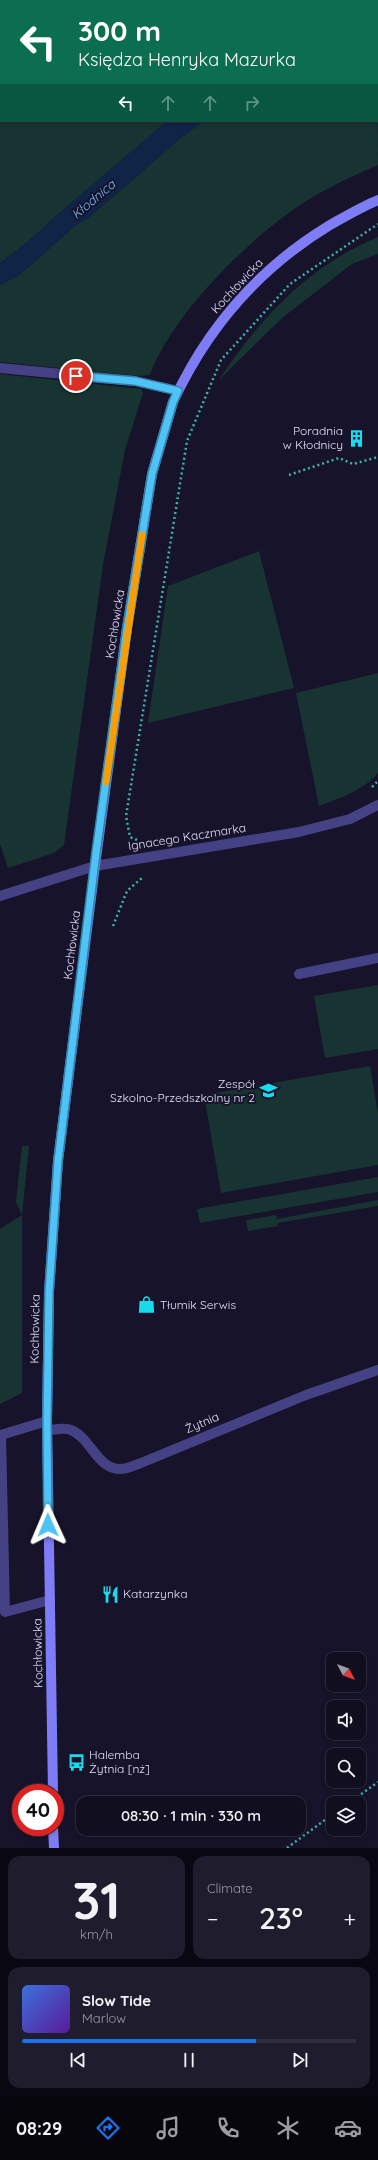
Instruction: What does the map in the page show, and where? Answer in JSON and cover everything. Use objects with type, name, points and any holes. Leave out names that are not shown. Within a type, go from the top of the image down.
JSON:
[{"type":"street","name":"Kochłowicka","points":[[53,1784],[47,1425],[49,1292],[58,1161],[127,628],[152,474],[173,402],[178,391],[188,370],[228,311],[262,274],[309,238],[362,206],[378,200]]},
{"type":"street","points":[[0,368],[135,381],[178,391]]},
{"type":"street","name":"Ignacego Kaczmarka","points":[[0,896],[95,866],[299,832],[350,819],[378,805]]},
{"type":"street","points":[[299,974],[378,958]]},
{"type":"street","name":"Żytnia","points":[[50,1600],[5,1612],[1,1435],[47,1425],[70,1430],[84,1439],[93,1452],[109,1466],[121,1469],[141,1463],[306,1395],[378,1370]]},
{"type":"street","points":[[53,1836],[54,1848]]},
{"type":"path","points":[[126,816],[187,441],[222,360],[290,284],[378,224]]},
{"type":"path","points":[[289,476],[339,458],[353,464],[378,457]]},
{"type":"path","points":[[359,1796],[378,1782]]},
{"type":"path","points":[[287,1848],[326,1819]]},
{"type":"green space","points":[[0,122],[166,122],[28,241],[0,263]]},
{"type":"green space","points":[[202,122],[378,122],[378,165],[316,195],[297,207],[255,240],[212,282],[192,305],[160,352],[150,375],[139,376],[0,362],[0,285],[19,275],[177,141]]},
{"type":"green space","points":[[378,237],[378,254],[352,264],[282,318],[218,381],[250,336],[287,297],[307,279],[329,263]]},
{"type":"green space","points":[[0,374],[141,389],[143,393],[125,450],[103,565],[64,845],[54,853],[8,868],[0,844]]},
{"type":"green space","points":[[259,551],[294,688],[148,723],[168,586]]},
{"type":"green space","points":[[378,673],[378,773],[359,789],[319,806],[296,693]]},
{"type":"green space","points":[[378,985],[378,1049],[325,1058],[314,996]]},
{"type":"green space","points":[[370,1066],[378,1113],[378,1165],[221,1193],[204,1095]]},
{"type":"green space","points":[[22,1146],[29,1146],[22,1215],[16,1202]]},
{"type":"green space","points":[[378,1177],[378,1192],[200,1223],[197,1209]]},
{"type":"green space","points":[[378,1200],[378,1206],[278,1223],[278,1226],[248,1231],[246,1220],[276,1215],[277,1219]]},
{"type":"green space","points":[[22,1215],[22,1393],[0,1404],[0,1229]]},
{"type":"water","name":"Kłodnica","points":[[166,122],[202,122],[177,141],[89,217],[75,226],[19,275],[0,285],[0,263],[28,241]]},
{"type":"slow traffic","points":[[106,782],[127,628],[142,535]]},
{"type":"place","name":"Poradnia w Kłodnicy","points":[[356,438]]},
{"type":"place","name":"Zespół Szkolno-Przedszkolny nr 2","points":[[268,1091]]},
{"type":"place","name":"Tłumik Serwis","points":[[147,1305]]},
{"type":"place","name":"Katarzynka","points":[[110,1594]]},
{"type":"place","name":"Halemba Żytnia [nż]","points":[[76,1762]]},
{"type":"route","points":[[48,1525],[47,1421],[49,1292],[58,1161],[96,853],[127,628],[152,474],[173,402],[178,391],[135,381],[76,376]]}]
